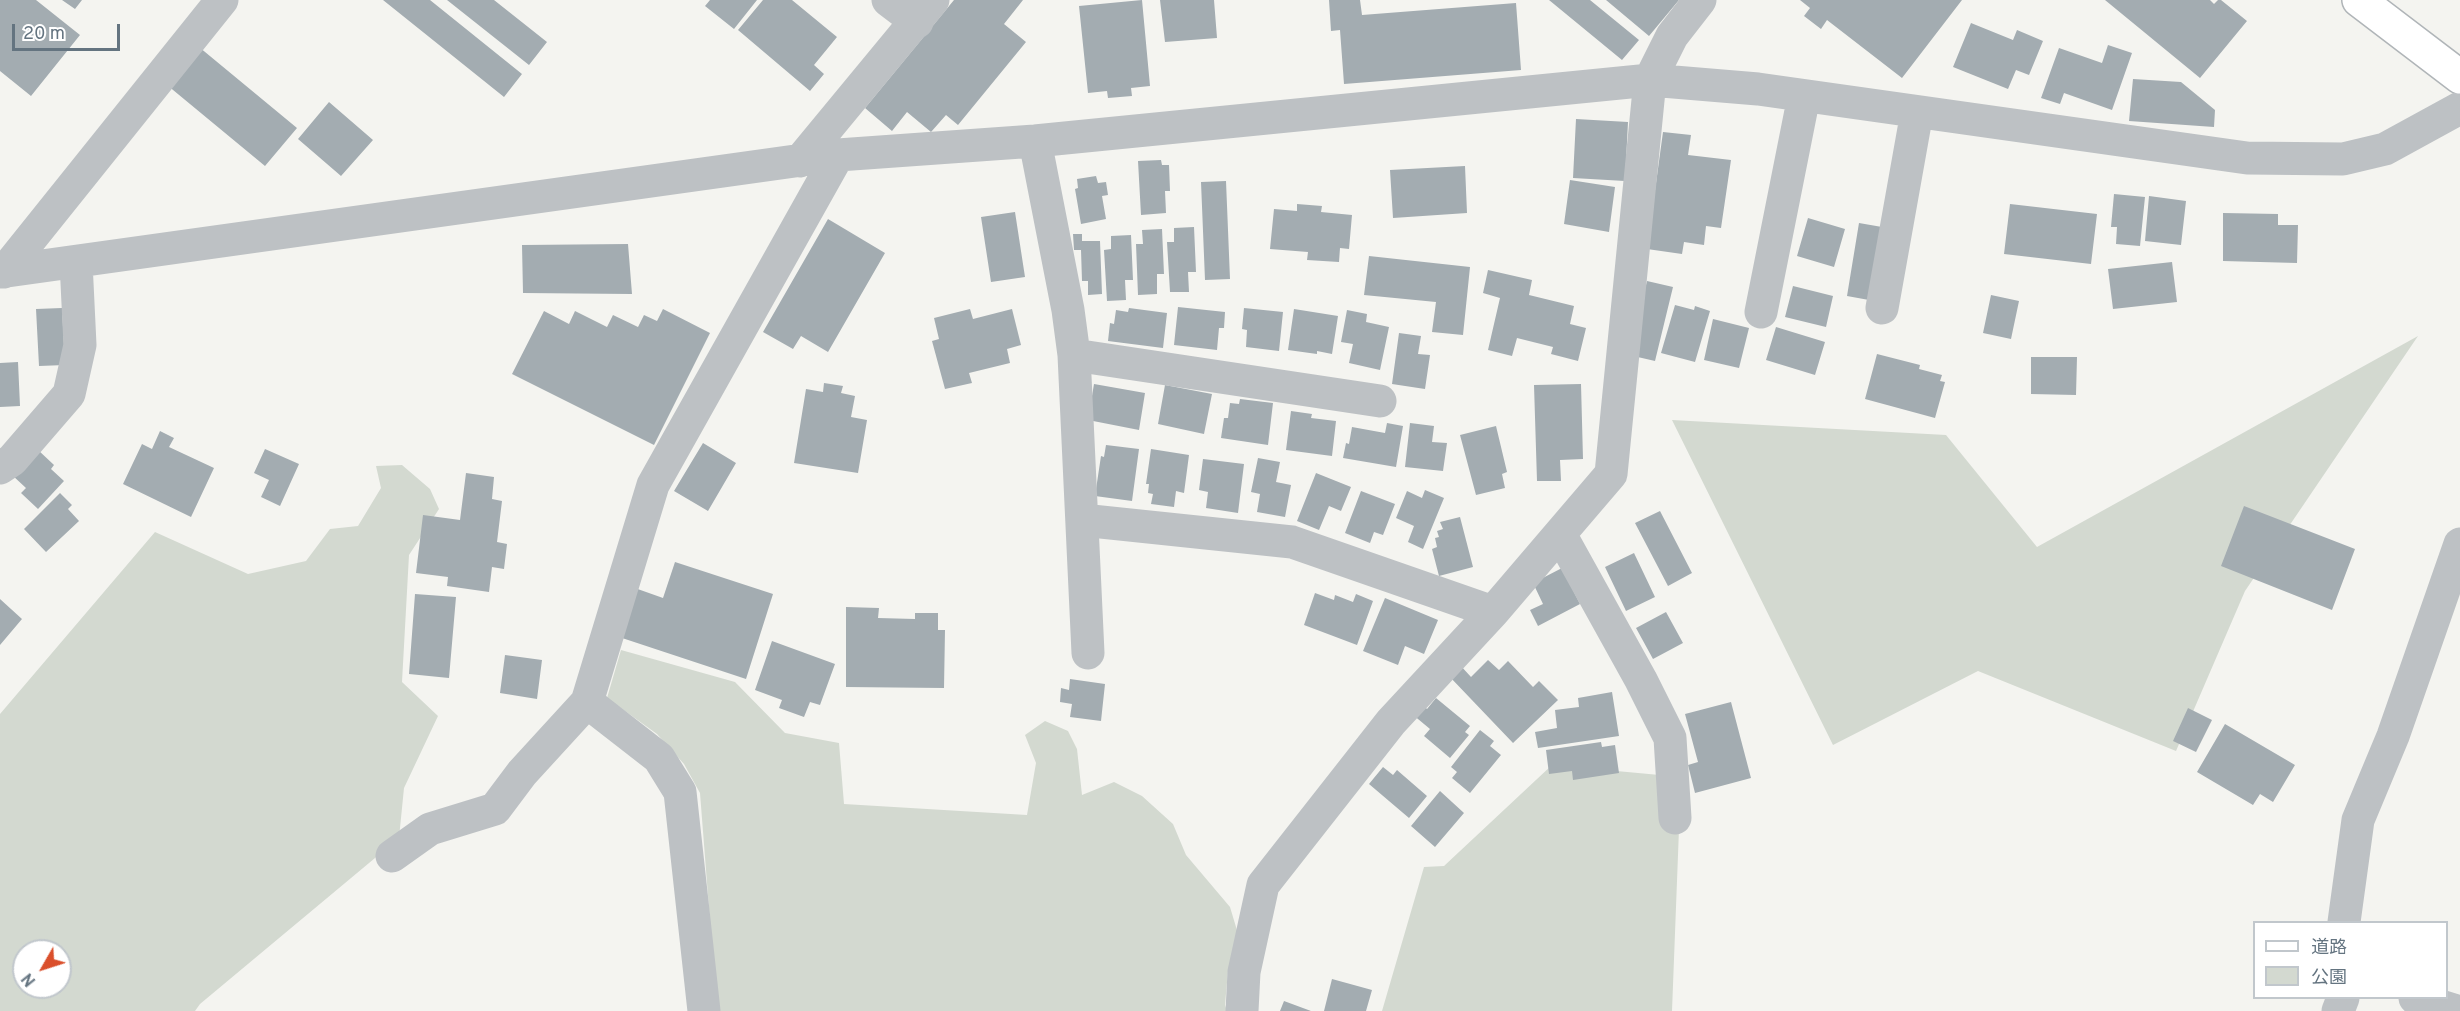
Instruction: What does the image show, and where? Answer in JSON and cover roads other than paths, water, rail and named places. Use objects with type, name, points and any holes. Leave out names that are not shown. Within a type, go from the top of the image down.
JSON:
[{"type":"main road","points":[[2359,0],[2460,77]]},
{"type":"street","points":[[2,272],[222,0]]},
{"type":"street","points":[[801,161],[925,11],[888,0]]},
{"type":"street","points":[[1242,1011],[1244,972],[1263,885],[1391,722],[1493,612],[1611,474],[1650,80],[1672,36],[1700,0]]},
{"type":"street","points":[[2,272],[838,155],[1035,141],[1650,80],[1758,89],[2247,158],[2343,159],[2385,149],[2460,108]]},
{"type":"street","points":[[1761,312],[1804,96]]},
{"type":"street","points":[[1882,308],[1917,112]]},
{"type":"street","points":[[1035,141],[1068,310],[1074,355],[1088,653]]},
{"type":"street","points":[[392,856],[430,830],[495,809],[522,773],[587,702],[653,485],[838,155]]},
{"type":"street","points":[[0,468],[12,460],[69,394],[80,345],[76,262]]},
{"type":"street","points":[[1074,355],[1380,401]]},
{"type":"street","points":[[1082,520],[1292,542],[1493,612]]},
{"type":"street","points":[[1560,534],[1641,680],[1670,738],[1675,818]]},
{"type":"street","points":[[2344,921],[2358,820],[2392,736],[2460,544]]},
{"type":"street","points":[[587,702],[659,758],[680,792],[704,1011]]},
{"type":"street","points":[[2418,999],[2457,1011]]}]
